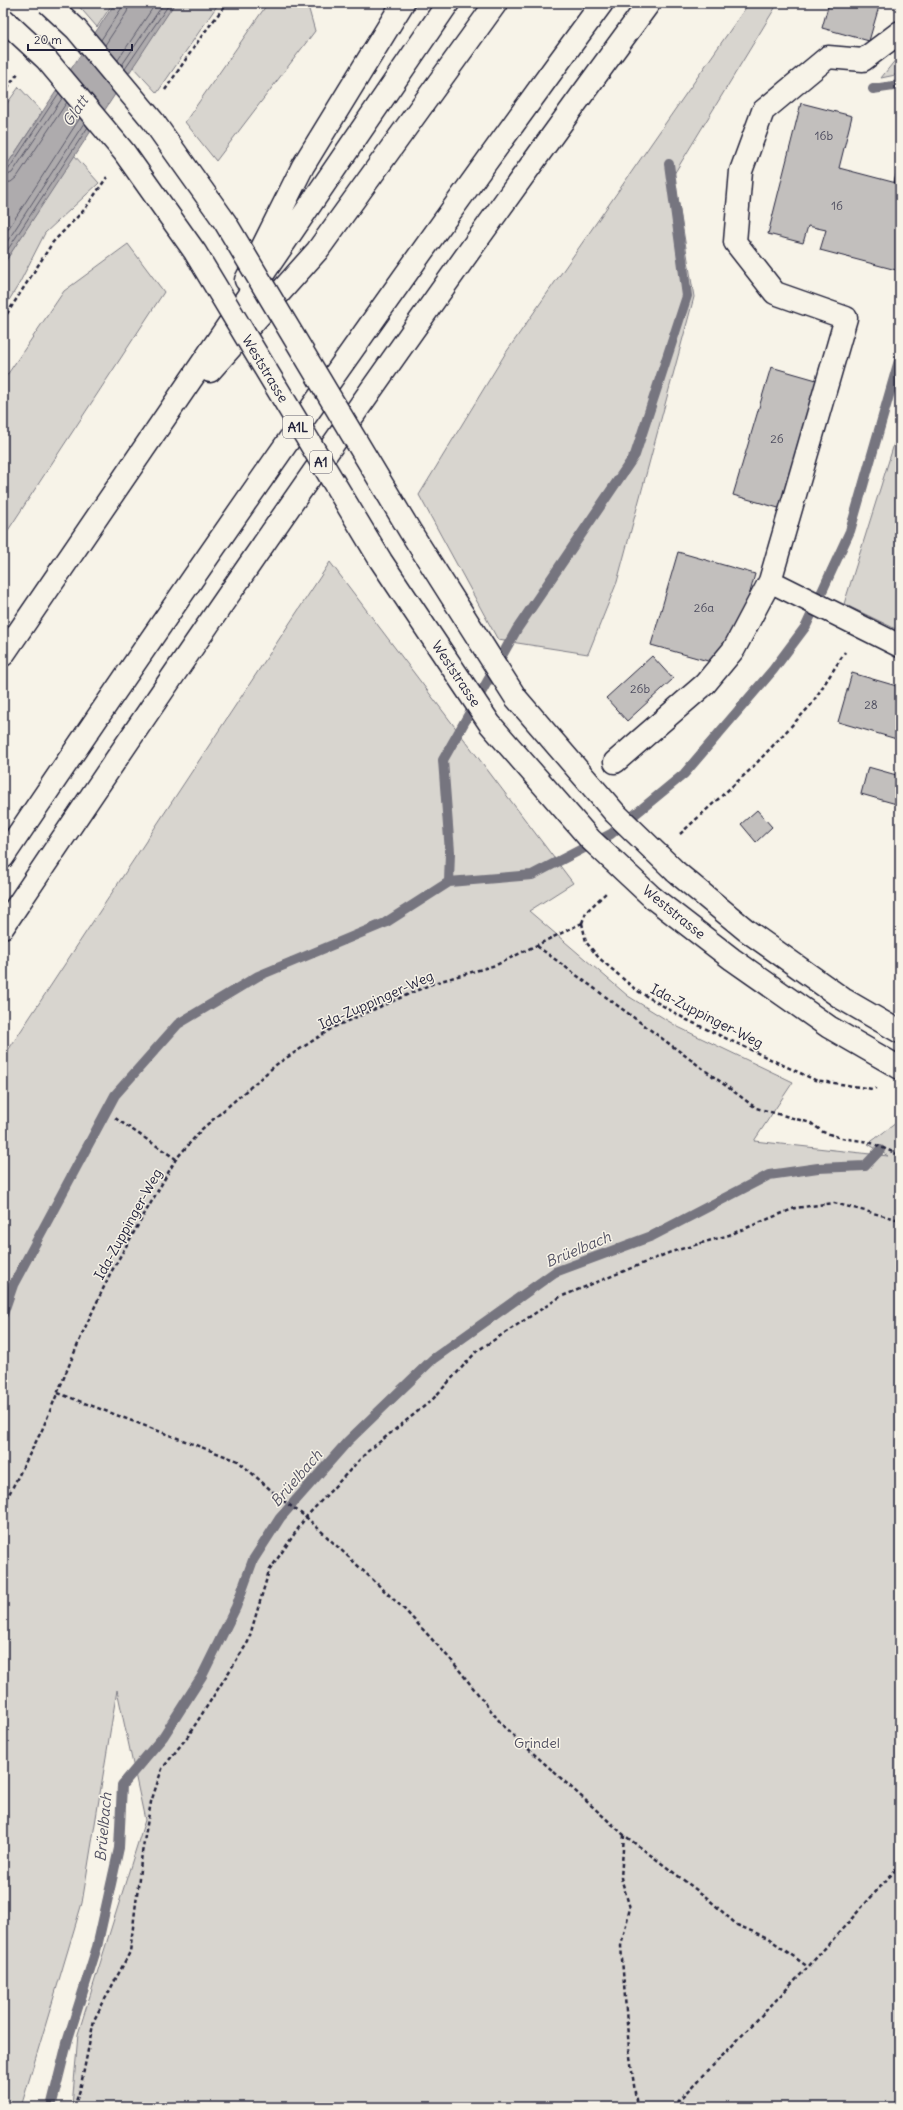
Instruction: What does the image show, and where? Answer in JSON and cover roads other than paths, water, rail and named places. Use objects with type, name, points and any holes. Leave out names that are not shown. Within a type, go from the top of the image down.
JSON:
[{"type":"main road","points":[[48,3],[76,29],[160,131],[225,222],[410,531],[516,698],[616,813],[676,872],[765,944],[843,999],[900,1032]]},
{"type":"main road","points":[[210,350],[303,166],[403,3]]},
{"type":"main road","points":[[3,655],[448,3]]},
{"type":"main road","points":[[155,432],[317,251],[496,3]]},
{"type":"main road","name":"A1L","points":[[3,857],[157,630],[266,473],[471,184],[602,3]]},
{"type":"main road","name":"A1","points":[[3,927],[298,495],[475,243],[649,3]]},
{"type":"main road","name":"Weststrasse","points":[[3,19],[46,59],[135,168],[195,252],[381,561],[490,724],[590,839],[653,898],[732,959],[829,1027],[900,1068]]},
{"type":"main road","points":[[615,762],[705,684],[734,649],[774,583],[846,318],[775,293],[734,242],[741,171],[763,111],[828,57],[863,60],[900,32]]},
{"type":"main road","points":[[774,583],[900,646]]},
{"type":"water","name":"Glatt","points":[[115,3],[175,3],[3,265],[3,171]]},
{"type":"waterway","points":[[873,89],[900,85]]},
{"type":"waterway","points":[[449,882],[450,852],[443,760],[517,629],[635,455],[687,296],[669,164]]},
{"type":"waterway","points":[[3,1314],[13,1285],[115,1095],[178,1024],[258,976],[385,923],[449,882],[532,875],[611,834],[684,774],[773,670],[806,626],[850,531],[900,357]]},
{"type":"waterway","name":"Brüelbach","points":[[51,2107],[68,2039],[97,1947],[119,1848],[122,1785],[163,1737],[202,1676],[236,1607],[253,1560],[280,1518],[348,1441],[433,1359],[555,1272],[652,1236],[769,1175],[818,1168],[865,1166],[880,1150]]},
{"type":"park label","name":"Grindel","points":[[537,1743]]}]
